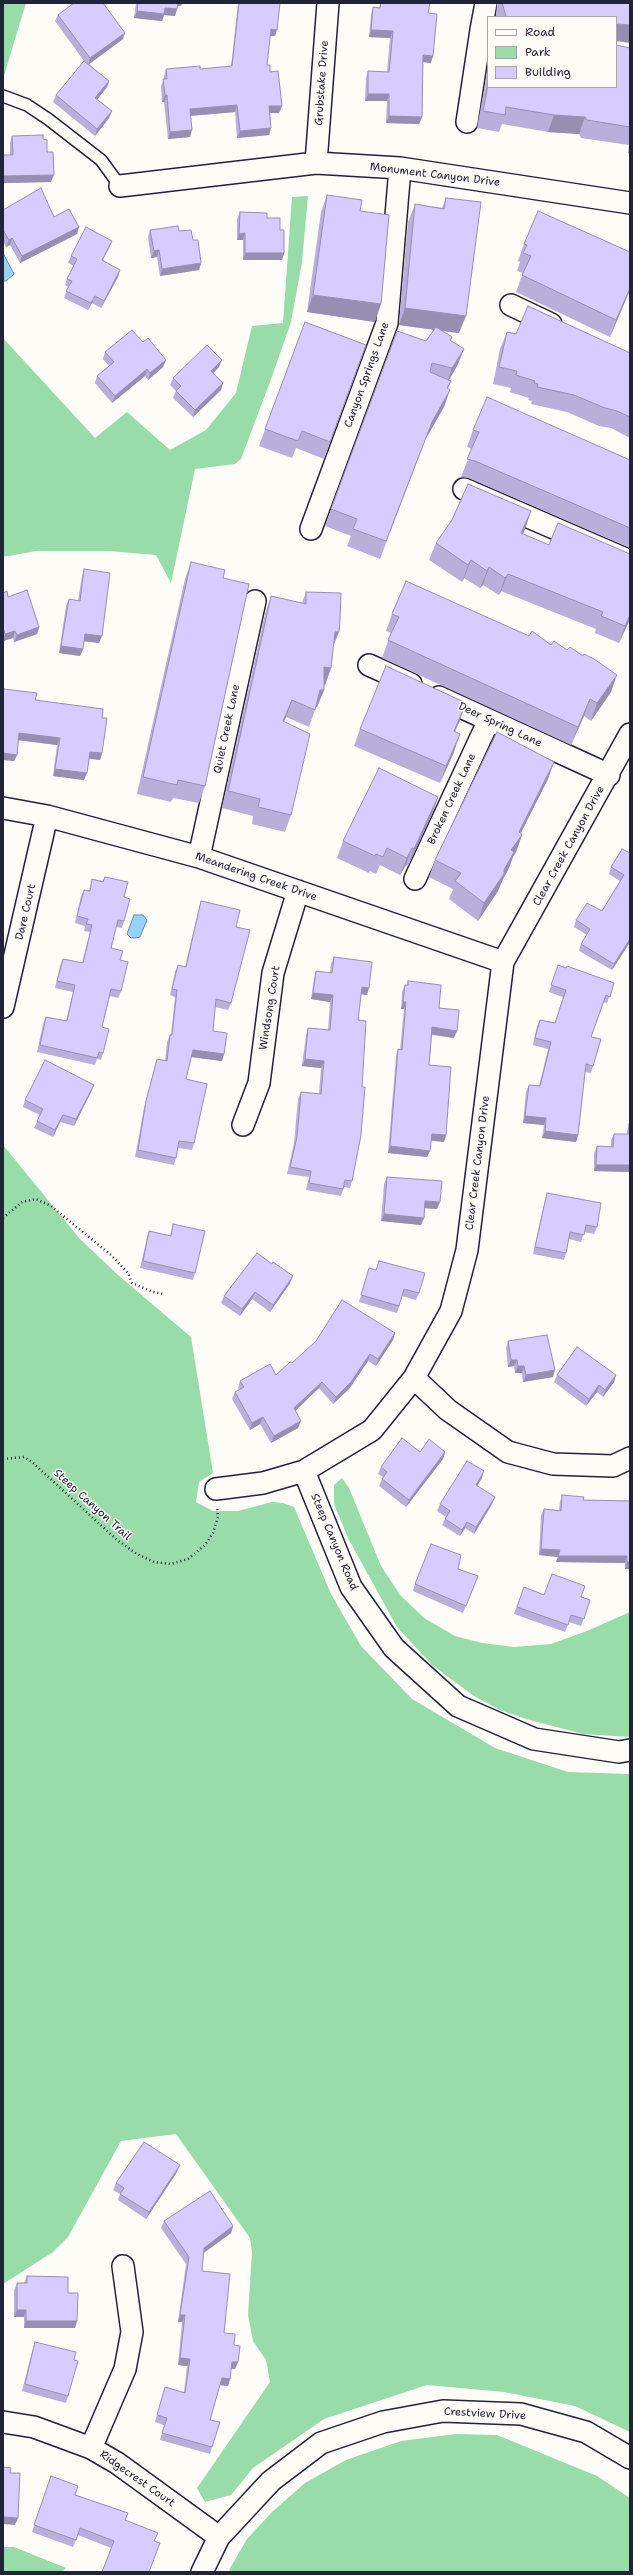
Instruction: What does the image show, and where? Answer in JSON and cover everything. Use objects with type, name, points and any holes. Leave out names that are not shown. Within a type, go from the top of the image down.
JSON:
[{"type":"street","name":"Grubstake Drive","points":[[316,163],[328,3]]},
{"type":"street","points":[[467,122],[485,30],[486,3]]},
{"type":"street","name":"Monument Canyon Drive","points":[[120,186],[316,163],[400,168],[630,203]]},
{"type":"street","name":"Canyon Springs Lane","points":[[311,529],[386,323],[400,168]]},
{"type":"street","points":[[511,305],[567,331]]},
{"type":"street","points":[[464,489],[630,561]]},
{"type":"street","name":"Quiet Creek Lane","points":[[199,857],[255,601]]},
{"type":"street","name":"Deer Spring Lane","points":[[369,665],[609,775]]},
{"type":"street","name":"Broken Creek Lane","points":[[415,879],[489,720]]},
{"type":"street","name":"Clear Creek Canyon Drive","points":[[216,1490],[263,1483],[304,1471],[372,1430],[414,1378],[451,1312],[467,1250],[503,962],[609,775],[630,734]]},
{"type":"street","name":"Meandering Creek Drive","points":[[3,808],[47,816],[199,857],[503,962]]},
{"type":"street","name":"Dare Court","points":[[3,1007],[47,816]]},
{"type":"street","name":"Windsong Court","points":[[243,1125],[259,1083],[273,973],[298,891]]},
{"type":"street","points":[[414,1378],[448,1410],[508,1452],[553,1464],[613,1466],[630,1458]]},
{"type":"street","name":"Steep Canyon Road","points":[[304,1471],[351,1587],[394,1648],[458,1706],[534,1739],[619,1752],[630,1750]]},
{"type":"street","points":[[91,2448],[125,2369],[132,2332],[122,2266]]},
{"type":"street","name":"Crestview Drive","points":[[202,2572],[219,2537],[271,2481],[321,2443],[382,2422],[443,2411],[521,2414],[586,2432],[630,2458]]},
{"type":"street","name":"Ridgecrest Court","points":[[3,2422],[34,2427],[91,2448],[117,2463],[219,2537]]},
{"type":"lane","points":[[3,96],[27,105],[48,119],[100,160],[120,186]]},
{"type":"path","points":[[3,1218],[22,1202],[36,1199],[51,1206],[111,1254],[128,1273],[132,1283],[153,1292],[164,1294]]},
{"type":"path","name":"Steep Canyon Trail","points":[[3,1459],[24,1457],[32,1462],[117,1540],[154,1562],[171,1564],[188,1559],[205,1545],[213,1533],[218,1517],[216,1490]]},
{"type":"green space","points":[[3,3],[26,3],[3,79]]},
{"type":"green space","points":[[308,196],[302,262],[291,322],[270,382],[241,459],[235,464],[195,469],[171,583],[156,555],[109,551],[36,551],[3,557],[3,338],[95,438],[127,412],[170,450],[206,430],[236,393],[252,326],[283,323],[292,197]]},
{"type":"green space","points":[[3,1145],[79,1238],[118,1275],[191,1337],[213,1473],[199,1482],[196,1502],[213,1511],[238,1511],[272,1502],[283,1503],[294,1507],[331,1594],[361,1646],[412,1699],[495,1748],[568,1772],[630,1774],[630,2432],[575,2406],[504,2392],[427,2385],[324,2419],[253,2468],[231,2495],[205,2502],[197,2488],[270,2382],[266,2360],[253,2341],[248,2315],[252,2252],[250,2238],[176,2134],[121,2141],[68,2237],[53,2252],[3,2284]]},
{"type":"green space","points":[[342,1478],[349,1488],[381,1566],[400,1595],[424,1618],[455,1636],[482,1643],[514,1647],[551,1644],[587,1631],[630,1612],[630,1737],[583,1734],[526,1719],[500,1710],[474,1696],[432,1665],[397,1627],[349,1540],[334,1504],[334,1485]]},
{"type":"green space","points":[[456,2434],[497,2435],[597,2476],[630,2498],[630,2572],[232,2572],[229,2570],[247,2539],[272,2512],[305,2483],[346,2460],[401,2441]]},
{"type":"green space","points":[[3,2547],[14,2547],[66,2568],[62,2572],[3,2572]]},
{"type":"water","points":[[3,253],[14,274],[6,281],[3,281]]},
{"type":"water","points":[[134,915],[143,915],[147,920],[140,937],[131,938],[127,934]]},
{"type":"building","points":[[74,3],[103,3],[125,33],[90,58],[58,15]]},
{"type":"building","points":[[138,3],[178,3],[177,9],[165,8],[164,14],[137,11]]},
{"type":"building","points":[[239,3],[280,3],[277,30],[271,29],[267,65],[270,65],[270,72],[278,71],[282,106],[269,106],[271,128],[240,131],[237,105],[190,109],[192,130],[170,132],[167,95],[165,95],[163,79],[167,79],[166,69],[200,66],[200,69],[232,66]]},
{"type":"building","points":[[381,3],[430,3],[428,13],[437,14],[433,56],[423,55],[422,117],[389,116],[389,94],[368,94],[368,71],[389,72],[393,31],[371,30],[373,7],[380,8]]},
{"type":"building","points":[[502,3],[630,3],[630,25],[617,25],[617,16],[506,16]]},
{"type":"building","points":[[617,45],[630,48],[630,127],[587,120],[585,117],[554,115],[506,107],[505,115],[483,111],[487,88],[617,88]]},
{"type":"building","points":[[84,61],[109,81],[95,98],[112,111],[97,129],[56,95]]},
{"type":"building","points":[[43,135],[43,139],[47,140],[47,152],[53,152],[54,175],[3,176],[3,155],[13,155],[12,136]]},
{"type":"building","points":[[41,188],[54,217],[69,209],[79,227],[22,256],[12,238],[9,240],[3,230],[3,210]]},
{"type":"building","points":[[327,195],[362,200],[360,211],[389,215],[381,304],[313,295]]},
{"type":"building","points":[[446,198],[481,202],[466,316],[405,308],[415,204],[444,209]]},
{"type":"building","points":[[538,211],[630,252],[630,288],[616,320],[522,275],[531,256],[523,253],[527,245],[524,244]]},
{"type":"building","points":[[240,212],[267,213],[267,218],[280,218],[280,230],[284,230],[284,253],[245,253],[245,233],[239,234]]},
{"type":"building","points":[[178,226],[179,231],[191,230],[193,240],[198,240],[201,263],[162,269],[159,250],[154,251],[150,230]]},
{"type":"building","points":[[86,227],[112,241],[102,260],[120,270],[104,301],[95,296],[91,303],[66,291],[72,281],[67,279],[77,259],[71,256]]},
{"type":"building","points":[[528,306],[630,353],[630,417],[574,395],[537,387],[538,384],[534,383],[535,381],[516,375],[517,371],[499,367],[507,332],[516,334]]},
{"type":"building","points":[[305,322],[366,345],[330,442],[302,431],[298,441],[265,429]]},
{"type":"building","points":[[436,327],[452,337],[450,340],[464,349],[452,368],[432,363],[430,372],[451,381],[447,388],[450,390],[432,422],[386,541],[353,529],[357,519],[331,509],[397,331],[426,341]]},
{"type":"building","points":[[132,330],[143,342],[148,338],[166,360],[150,373],[147,369],[115,396],[97,376],[114,362],[105,352]]},
{"type":"building","points":[[207,345],[222,360],[211,371],[223,383],[195,410],[176,391],[181,386],[173,378]]},
{"type":"building","points":[[487,397],[630,460],[630,528],[475,461],[467,459],[479,432],[473,430]]},
{"type":"building","points":[[468,484],[531,511],[521,533],[549,545],[558,523],[630,554],[630,615],[625,626],[601,616],[603,612],[508,574],[505,578],[489,567],[487,571],[471,560],[468,565],[436,543],[452,520]]},
{"type":"building","points":[[191,562],[225,570],[223,578],[249,584],[205,786],[178,780],[177,785],[143,777]]},
{"type":"building","points":[[84,569],[110,573],[102,636],[85,634],[83,649],[61,646],[69,599],[80,601]]},
{"type":"building","points":[[406,581],[529,636],[532,631],[551,645],[554,641],[567,650],[570,647],[583,656],[584,654],[594,659],[617,675],[597,703],[590,699],[578,727],[388,640],[399,617],[392,614]]},
{"type":"building","points":[[27,590],[39,627],[17,635],[15,631],[5,634],[3,628],[3,593],[7,591],[8,597]]},
{"type":"building","points":[[306,592],[341,593],[340,620],[339,632],[335,632],[331,668],[324,667],[324,690],[320,690],[315,710],[292,700],[283,721],[310,734],[291,815],[258,807],[260,799],[228,791],[271,596],[306,604]]},
{"type":"building","points":[[386,666],[466,703],[454,731],[460,734],[446,766],[360,729]]},
{"type":"building","points":[[4,689],[37,693],[35,700],[103,709],[102,718],[107,718],[102,753],[90,752],[87,773],[55,769],[60,738],[19,733],[17,755],[3,753]]},
{"type":"building","points":[[497,732],[554,762],[519,832],[522,835],[511,850],[514,852],[504,870],[504,874],[484,903],[455,881],[461,873],[435,860]]},
{"type":"building","points":[[379,768],[438,797],[414,849],[412,848],[407,858],[387,848],[383,857],[376,854],[375,856],[343,841]]},
{"type":"building","points":[[622,849],[630,853],[630,939],[614,964],[581,944],[590,929],[576,920],[587,903],[602,911],[624,875],[611,867]]},
{"type":"building","points":[[105,877],[128,882],[124,897],[130,899],[124,921],[118,920],[111,948],[123,951],[120,960],[128,962],[121,991],[111,989],[102,1027],[109,1029],[103,1053],[99,1052],[97,1058],[40,1045],[46,1017],[67,1021],[75,985],[57,981],[63,959],[83,963],[92,925],[86,924],[88,919],[77,916],[84,890],[90,891],[92,879],[103,882]]},
{"type":"building","points":[[201,901],[240,910],[236,927],[250,930],[231,1003],[216,999],[213,1031],[227,1033],[224,1054],[193,1050],[186,1079],[207,1084],[194,1143],[179,1141],[176,1158],[138,1150],[146,1101],[157,1059],[167,1061],[170,1035],[172,1035],[177,990],[172,989],[178,965],[186,967]]},
{"type":"building","points":[[334,957],[372,962],[369,988],[362,987],[358,1020],[366,1021],[362,1087],[365,1087],[361,1135],[352,1181],[345,1180],[343,1189],[309,1183],[311,1171],[290,1167],[297,1137],[301,1092],[321,1094],[324,1061],[305,1059],[308,1028],[330,1030],[333,995],[313,993],[316,971],[332,973]]},
{"type":"building","points":[[558,965],[566,968],[567,966],[614,983],[610,997],[606,995],[591,1037],[601,1039],[593,1066],[586,1064],[578,1135],[545,1131],[546,1118],[525,1116],[529,1085],[540,1086],[551,1042],[535,1038],[540,1020],[555,1023],[566,990],[551,985]]},
{"type":"building","points":[[408,981],[441,985],[439,1008],[459,1010],[457,1031],[432,1027],[429,1065],[451,1067],[446,1135],[432,1134],[430,1151],[390,1146],[398,1049],[402,1050],[406,1002],[403,1002],[405,985],[408,985]]},
{"type":"building","points":[[45,1060],[94,1085],[76,1119],[63,1115],[55,1130],[37,1121],[43,1109],[25,1100]]},
{"type":"building","points":[[629,1124],[630,1165],[596,1165],[597,1146],[613,1147],[614,1134],[629,1134]]},
{"type":"building","points":[[387,1177],[442,1181],[440,1202],[425,1201],[424,1218],[384,1214]]},
{"type":"building","points":[[547,1193],[601,1203],[597,1227],[586,1225],[584,1235],[570,1232],[566,1253],[535,1247]]},
{"type":"building","points":[[173,1224],[205,1231],[195,1273],[143,1261],[149,1231],[171,1236]]},
{"type":"building","points":[[257,1253],[293,1276],[273,1305],[255,1292],[242,1309],[224,1296]]},
{"type":"building","points":[[379,1261],[425,1273],[419,1293],[404,1289],[399,1306],[361,1295],[369,1268],[376,1270]]},
{"type":"building","points":[[342,1300],[395,1333],[378,1359],[370,1354],[351,1382],[336,1397],[322,1382],[294,1408],[301,1421],[274,1436],[263,1417],[252,1423],[235,1392],[244,1387],[240,1381],[270,1364],[276,1375],[290,1362],[292,1363],[316,1341]]},
{"type":"building","points":[[547,1335],[555,1370],[526,1375],[524,1366],[518,1366],[517,1360],[511,1360],[508,1341]]},
{"type":"building","points":[[577,1347],[616,1375],[605,1390],[599,1385],[589,1399],[557,1375]]},
{"type":"building","points":[[402,1438],[420,1452],[429,1439],[445,1452],[409,1500],[382,1479],[387,1472],[381,1467]]},
{"type":"building","points":[[467,1461],[484,1471],[476,1485],[495,1497],[476,1527],[467,1522],[462,1530],[445,1519],[450,1511],[440,1504]]},
{"type":"building","points":[[562,1495],[584,1497],[583,1500],[630,1501],[630,1562],[627,1562],[627,1556],[558,1556],[560,1550],[541,1549],[544,1509],[561,1511]]},
{"type":"building","points":[[431,1544],[461,1555],[458,1569],[478,1576],[466,1606],[415,1584]]},
{"type":"building","points":[[552,1574],[585,1586],[581,1597],[590,1600],[584,1619],[571,1615],[568,1625],[517,1607],[524,1587],[544,1595]]},
{"type":"building","points":[[144,2142],[180,2165],[149,2212],[120,2194],[124,2188],[116,2183]]},
{"type":"building","points":[[210,2191],[233,2226],[204,2248],[202,2271],[230,2274],[224,2333],[235,2334],[234,2345],[240,2346],[238,2362],[232,2362],[230,2379],[222,2378],[210,2420],[220,2422],[212,2447],[162,2433],[167,2418],[157,2415],[165,2387],[185,2393],[190,2359],[180,2358],[185,2315],[180,2315],[189,2257],[164,2221]]},
{"type":"building","points":[[27,2276],[68,2277],[68,2293],[78,2293],[77,2321],[26,2321],[26,2310],[17,2310],[17,2283],[27,2283]]},
{"type":"building","points":[[35,2342],[76,2352],[74,2360],[78,2361],[68,2396],[25,2384]]},
{"type":"building","points":[[3,2467],[11,2468],[10,2473],[20,2473],[18,2518],[3,2517]]},
{"type":"building","points":[[51,2476],[78,2486],[75,2495],[128,2513],[125,2520],[158,2533],[154,2541],[160,2543],[149,2572],[102,2572],[114,2541],[80,2528],[76,2540],[34,2525]]}]
